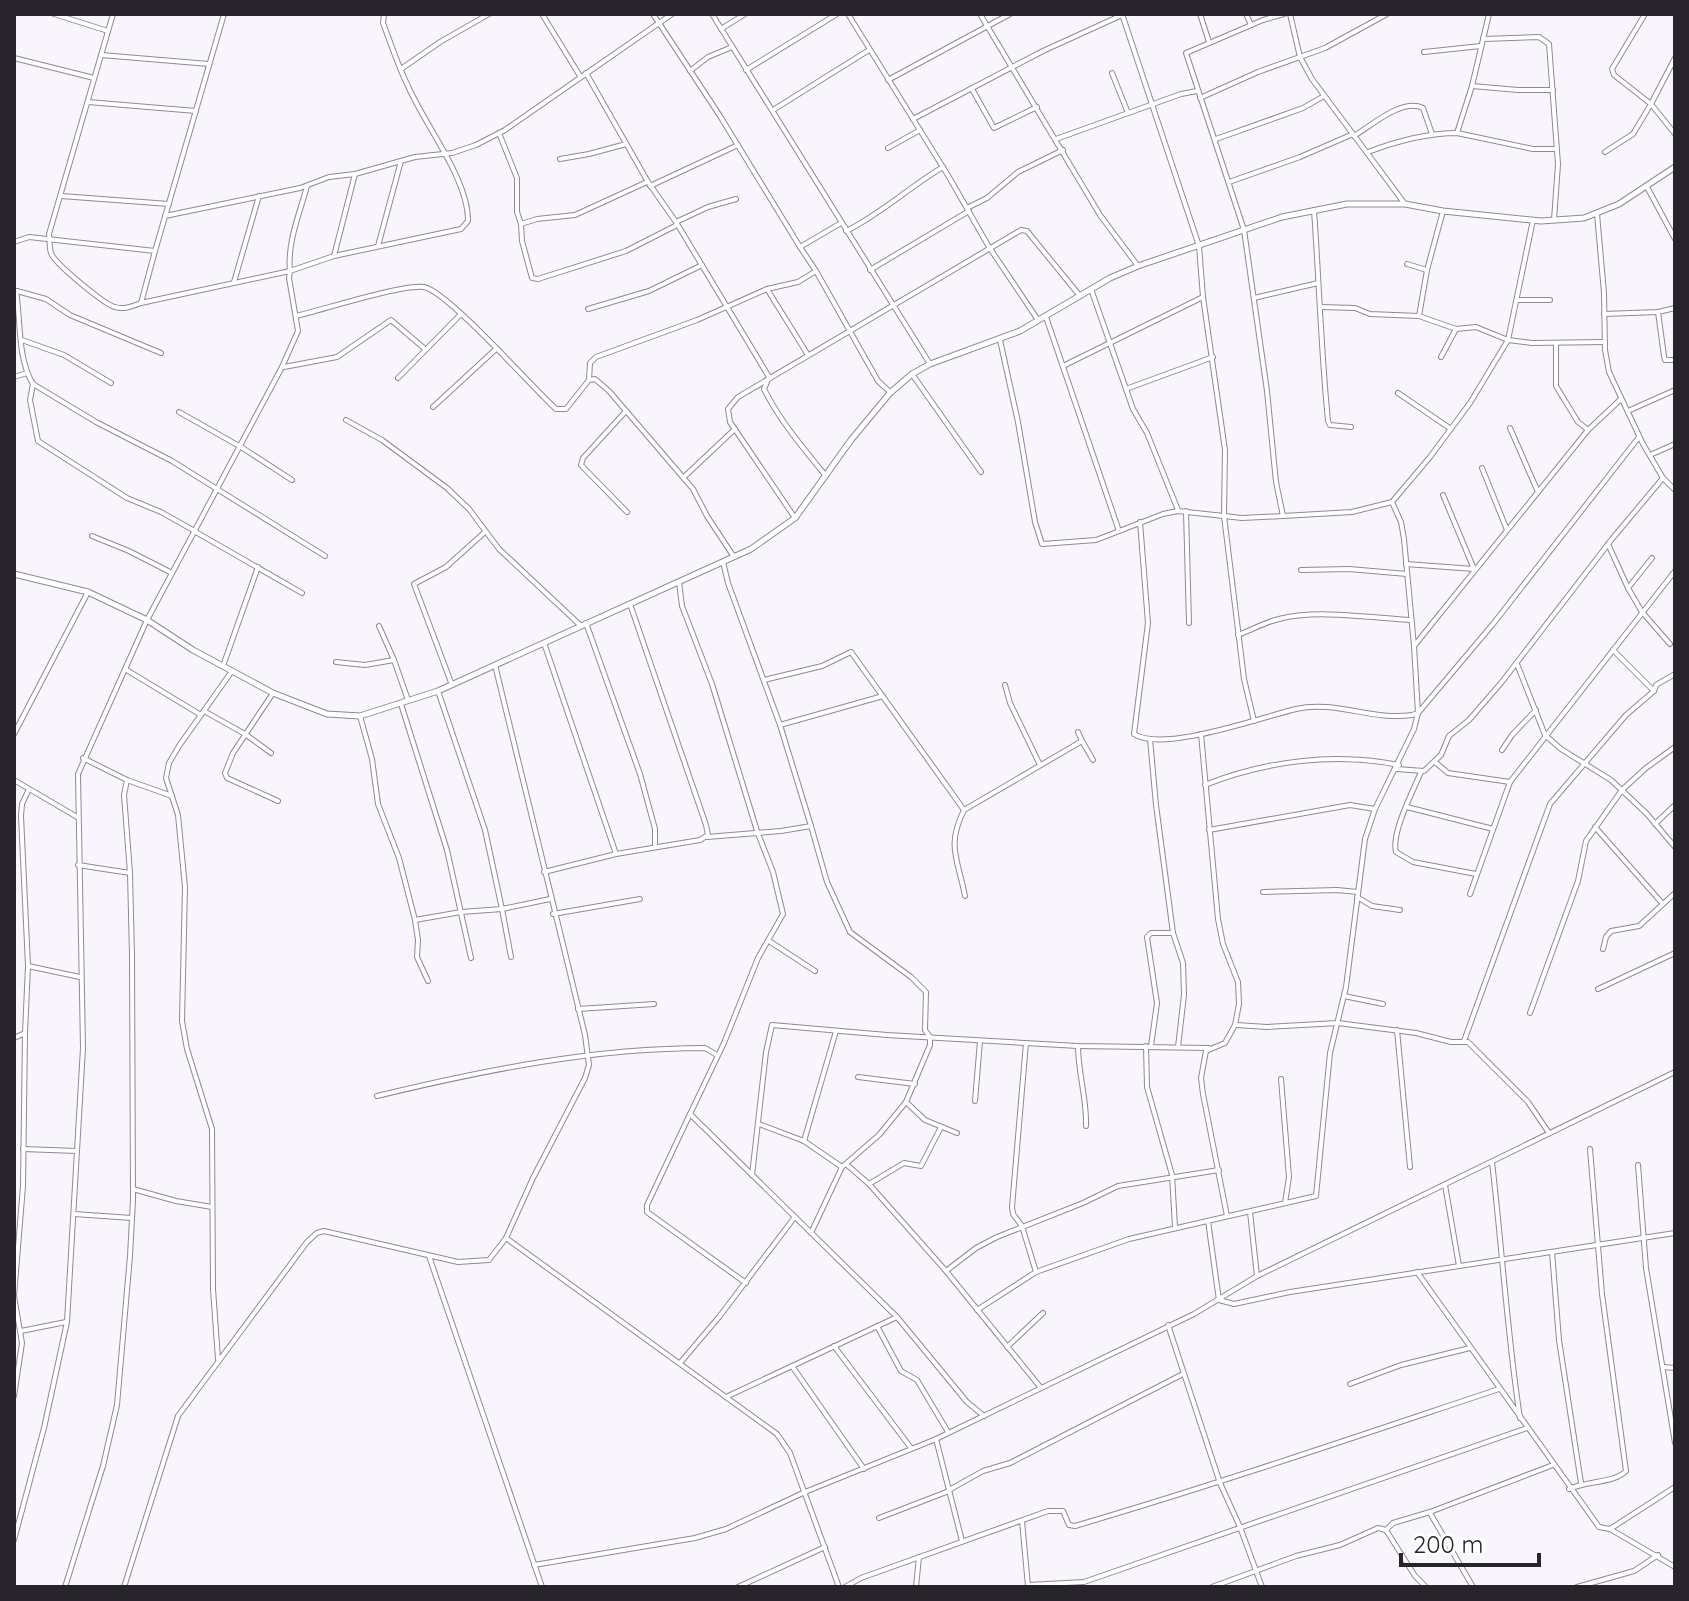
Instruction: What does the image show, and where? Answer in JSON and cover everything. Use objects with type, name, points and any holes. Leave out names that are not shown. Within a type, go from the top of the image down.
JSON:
[{"type":"street","points":[[54,14],[108,31]]},
{"type":"street","points":[[113,14],[61,196],[50,251],[56,261],[108,304],[126,308],[290,271],[334,256],[456,230],[466,225],[468,215],[461,189],[401,69],[383,23],[384,14]]},
{"type":"street","points":[[141,303],[224,14]]},
{"type":"street","points":[[401,69],[489,14]]},
{"type":"street","points":[[543,14],[580,76]]},
{"type":"street","points":[[653,14],[816,271],[878,381],[890,393]]},
{"type":"street","points":[[165,216],[476,145],[499,133],[672,14]]},
{"type":"street","points":[[712,14],[930,364]]},
{"type":"street","points":[[721,29],[745,14]]},
{"type":"street","points":[[746,70],[837,14]]},
{"type":"street","points":[[848,14],[989,247],[1039,322]]},
{"type":"street","points":[[980,14],[1100,215],[1138,266]]},
{"type":"street","points":[[888,80],[1010,14]]},
{"type":"street","points":[[913,119],[1122,14],[1199,246],[1203,297],[1225,450],[1224,516],[1244,679],[1254,721]]},
{"type":"street","points":[[1200,14],[1209,42]]},
{"type":"street","points":[[1246,14],[1251,25]]},
{"type":"street","points":[[1283,516],[1244,230],[1186,53],[1284,14]]},
{"type":"street","points":[[1290,14],[1300,57],[1324,96],[1405,204]]},
{"type":"street","points":[[1200,98],[1325,48],[1387,14]]},
{"type":"street","points":[[1457,133],[1489,14]]},
{"type":"street","points":[[1645,14],[1612,69],[1614,75],[1651,104],[1675,134]]},
{"type":"street","points":[[1483,39],[1539,37],[1547,41],[1551,50],[1558,164],[1553,222]]},
{"type":"street","points":[[1424,52],[1481,46]]},
{"type":"street","points":[[690,71],[708,57],[732,47]]},
{"type":"street","points":[[772,110],[869,50]]},
{"type":"street","points":[[101,55],[209,64]]},
{"type":"street","points":[[14,58],[94,78]]},
{"type":"street","points":[[1605,152],[1633,134],[1675,58]]},
{"type":"street","points":[[586,73],[649,184],[677,224],[769,377]]},
{"type":"street","points":[[1112,73],[1128,113]]},
{"type":"street","points":[[1472,86],[1553,90]]},
{"type":"street","points":[[972,89],[994,128],[1037,107]]},
{"type":"street","points":[[1055,140],[1197,91]]},
{"type":"street","points":[[1216,139],[1303,108],[1324,96]]},
{"type":"street","points":[[88,102],[196,111]]},
{"type":"street","points":[[1229,182],[1354,135],[1412,105],[1423,108],[1432,134]]},
{"type":"street","points":[[888,148],[920,130]]},
{"type":"street","points":[[499,133],[517,178],[517,212],[522,241],[531,275],[535,279],[626,251],[708,207],[736,199]]},
{"type":"street","points":[[1368,152],[1432,134],[1457,133],[1533,149],[1555,149]]},
{"type":"street","points":[[560,159],[626,144]]},
{"type":"street","points":[[521,224],[537,219],[569,217],[738,145]]},
{"type":"street","points":[[870,270],[987,198],[1018,172],[1063,150]]},
{"type":"street","points":[[378,246],[401,161]]},
{"type":"street","points":[[846,231],[865,222],[943,167]]},
{"type":"street","points":[[14,574],[88,592],[147,620],[273,693],[327,714],[360,716],[452,685],[734,557],[773,535],[795,518],[890,393],[912,374],[930,364],[1000,340],[1039,322],[1091,289],[1138,266],[1244,230],[1347,204],[1405,204],[1553,222],[1597,214],[1647,187],[1675,167]]},
{"type":"street","points":[[334,256],[355,174]]},
{"type":"street","points":[[14,1540],[44,1428],[67,1322],[83,1048],[78,774],[147,620],[241,447],[298,331],[289,278],[293,238],[307,186]]},
{"type":"street","points":[[1647,187],[1675,239]]},
{"type":"street","points":[[61,196],[169,204]]},
{"type":"street","points":[[234,283],[259,196]]},
{"type":"street","points":[[1314,210],[1328,421],[1330,425],[1351,427]]},
{"type":"street","points":[[1419,316],[1427,270],[1443,211]]},
{"type":"street","points":[[1597,214],[1609,372],[1639,437],[1663,478],[1675,490]]},
{"type":"street","points":[[1000,340],[1042,544],[1096,540],[1178,511],[1224,516],[1352,512],[1392,502],[1470,403],[1508,340],[1533,220]]},
{"type":"street","points":[[800,247],[841,223]]},
{"type":"street","points":[[795,518],[735,429],[727,414],[730,404],[769,377],[1021,230],[1027,231],[1080,296]]},
{"type":"street","points":[[14,242],[29,237],[155,251]]},
{"type":"street","points":[[1407,264],[1427,270]]},
{"type":"street","points":[[588,309],[649,291],[702,265]]},
{"type":"street","points":[[296,316],[415,287],[431,290],[461,314],[561,411],[589,380],[590,363],[596,357],[697,320],[767,289],[798,282],[816,271]]},
{"type":"street","points":[[1254,298],[1319,283]]},
{"type":"street","points":[[767,289],[808,355]]},
{"type":"street","points":[[1091,289],[1126,389],[1178,511]]},
{"type":"street","points":[[161,353],[70,315],[46,299],[15,291],[27,373],[33,384],[218,489],[325,556]]},
{"type":"street","points":[[1063,366],[1203,297]]},
{"type":"street","points":[[1517,300],[1550,300]]},
{"type":"street","points":[[1321,307],[1355,308],[1370,314],[1419,316],[1456,329],[1476,327],[1508,340],[1605,342]]},
{"type":"street","points":[[1604,314],[1658,312],[1675,308]]},
{"type":"street","points":[[1658,312],[1665,360],[1675,360]]},
{"type":"street","points":[[398,378],[461,314]]},
{"type":"street","points":[[1046,317],[1119,532]]},
{"type":"street","points":[[282,367],[337,357],[391,320],[425,349]]},
{"type":"street","points":[[1441,357],[1456,329]]},
{"type":"street","points":[[22,340],[64,355],[111,383]]},
{"type":"street","points":[[1556,343],[1556,386],[1578,422],[1588,430]]},
{"type":"street","points":[[433,407],[496,349]]},
{"type":"street","points":[[1126,389],[1213,357]]},
{"type":"street","points":[[14,377],[27,373]]},
{"type":"street","points":[[912,374],[981,472]]},
{"type":"street","points":[[769,377],[764,389],[770,401],[796,441],[826,476]]},
{"type":"street","points":[[589,380],[598,380],[684,477],[734,557]]},
{"type":"street","points":[[33,384],[31,409],[36,437],[42,446],[127,498],[161,512],[302,593]]},
{"type":"street","points":[[1628,411],[1675,390]]},
{"type":"street","points":[[1398,393],[1451,429]]},
{"type":"street","points":[[1414,646],[1588,430],[1621,399]]},
{"type":"street","points":[[626,411],[583,458],[581,465],[627,512]]},
{"type":"street","points":[[179,412],[292,480]]},
{"type":"street","points":[[346,420],[382,440],[447,488],[469,509],[499,549],[583,624],[640,774],[655,829],[655,847]]},
{"type":"street","points":[[1510,428],[1538,492]]},
{"type":"street","points":[[684,477],[735,429]]},
{"type":"street","points":[[1140,522],[1148,623],[1134,734],[1150,739],[1201,734],[1293,709],[1318,706],[1404,716],[1418,713],[1493,624],[1639,437]]},
{"type":"street","points":[[1650,455],[1675,444]]},
{"type":"street","points":[[1482,468],[1507,530]]},
{"type":"street","points":[[1477,874],[1413,862],[1396,852],[1394,846],[1398,831],[1421,772],[1435,762],[1449,736],[1469,720],[1517,663],[1663,478]]},
{"type":"street","points":[[1443,495],[1474,569]]},
{"type":"street","points":[[977,1310],[1036,1272],[1129,1239],[1313,1197],[1317,1192],[1319,1142],[1330,1053],[1344,996],[1365,839],[1375,809],[1414,729],[1418,713],[1401,522],[1392,502]]},
{"type":"street","points":[[1186,511],[1189,623]]},
{"type":"street","points":[[452,685],[413,586],[446,567],[486,531]]},
{"type":"street","points":[[92,536],[172,573]]},
{"type":"street","points":[[1608,544],[1642,612],[1670,644]]},
{"type":"street","points":[[1628,588],[1652,558]]},
{"type":"street","points":[[723,562],[780,725],[827,882],[850,932],[911,977],[926,992],[925,1030],[930,1037]]},
{"type":"street","points":[[1406,564],[1474,569]]},
{"type":"street","points":[[223,666],[258,567]]},
{"type":"street","points":[[1301,570],[1349,569],[1407,574]]},
{"type":"street","points":[[1470,894],[1510,782],[1675,571]]},
{"type":"street","points":[[679,582],[682,606],[712,684],[783,904],[783,914],[758,958],[724,1043],[647,1205],[647,1212],[746,1283]]},
{"type":"street","points":[[14,734],[88,592]]},
{"type":"street","points":[[630,604],[706,825],[707,837]]},
{"type":"street","points":[[1238,635],[1280,618],[1297,616],[1344,615],[1411,620]]},
{"type":"street","points":[[379,626],[409,702]]},
{"type":"street","points":[[544,643],[616,854]]},
{"type":"street","points":[[1613,650],[1654,691]]},
{"type":"street","points":[[764,680],[822,666],[851,652],[964,810]]},
{"type":"street","points":[[336,662],[365,665],[394,660]]},
{"type":"street","points":[[1517,663],[1545,735],[1622,790],[1675,847]]},
{"type":"street","points":[[124,1587],[178,1416],[307,1242],[317,1233],[335,1233],[458,1262],[483,1262],[493,1257],[506,1238],[585,1078],[588,1055],[578,1009],[495,665]]},
{"type":"street","points":[[125,669],[146,684],[245,734],[271,753]]},
{"type":"street","points":[[219,1361],[213,1289],[212,1129],[187,1049],[182,1021],[186,901],[178,815],[166,778],[169,763],[232,671]]},
{"type":"street","points":[[1464,1041],[1550,804],[1626,715],[1654,691],[1656,685],[1675,674]]},
{"type":"street","points":[[1005,685],[1010,703],[1040,765]]},
{"type":"street","points":[[438,691],[485,830],[511,957]]},
{"type":"street","points":[[273,693],[233,753],[226,777],[278,801]]},
{"type":"street","points":[[780,725],[883,696]]},
{"type":"street","points":[[401,704],[447,850],[471,958]]},
{"type":"street","points":[[1502,750],[1536,710]]},
{"type":"street","points":[[360,716],[372,759],[378,804],[399,858],[415,920],[417,957],[428,981]]},
{"type":"street","points":[[1078,732],[1093,760]]},
{"type":"street","points":[[752,1176],[770,1027],[775,1025],[1078,1046],[1209,1048],[1225,1043],[1235,1025],[1240,991],[1223,944],[1218,919],[1201,734]]},
{"type":"street","points":[[1150,739],[1173,933],[1183,963],[1178,1047]]},
{"type":"street","points":[[965,896],[954,849],[954,831],[964,810],[1082,741]]},
{"type":"street","points":[[1530,1013],[1578,881],[1586,841],[1622,790],[1675,747]]},
{"type":"street","points":[[83,758],[127,780],[172,796]]},
{"type":"street","points":[[1205,786],[1247,770],[1310,761],[1358,759],[1421,772]]},
{"type":"street","points":[[1435,762],[1448,773],[1510,782]]},
{"type":"street","points":[[14,780],[77,817]]},
{"type":"street","points":[[65,1587],[103,1466],[117,1405],[132,1218],[130,873],[124,795],[127,780]]},
{"type":"street","points":[[14,1396],[21,1358],[21,1331],[14,1296],[23,1186],[28,966],[21,816],[22,804],[29,789]]},
{"type":"street","points":[[1209,830],[1350,805],[1375,809]]},
{"type":"street","points":[[1655,824],[1675,805]]},
{"type":"street","points":[[1407,807],[1493,829]]},
{"type":"street","points":[[544,873],[616,854],[707,837],[811,826]]},
{"type":"street","points":[[1595,827],[1662,903]]},
{"type":"street","points":[[78,865],[130,873]]},
{"type":"street","points":[[1263,892],[1337,890],[1358,894],[1372,906],[1400,910]]},
{"type":"street","points":[[1603,949],[1611,931],[1639,926],[1675,893]]},
{"type":"street","points":[[415,920],[502,909],[550,899]]},
{"type":"street","points":[[553,914],[640,899]]},
{"type":"street","points":[[1173,933],[1151,933],[1147,937],[1157,1003],[1148,1046],[1147,1087],[1172,1175],[1175,1227]]},
{"type":"street","points":[[769,941],[815,971]]},
{"type":"street","points":[[1598,989],[1675,953]]},
{"type":"street","points":[[28,966],[81,977]]},
{"type":"street","points":[[1344,996],[1383,1004]]},
{"type":"street","points":[[578,1009],[654,1004]]},
{"type":"street","points":[[1235,1025],[1267,1027],[1338,1023],[1397,1030],[1451,1042],[1464,1041],[1472,1045],[1528,1102],[1549,1133]]},
{"type":"street","points":[[1397,1030],[1410,1167]]},
{"type":"street","points":[[804,1141],[836,1031]]},
{"type":"street","points":[[14,1038],[25,1033]]},
{"type":"street","points":[[811,1233],[844,1165],[879,1135],[906,1102],[930,1037]]},
{"type":"street","points":[[975,1101],[980,1041]]},
{"type":"street","points":[[1026,1043],[1012,1207],[1022,1226],[1036,1272]]},
{"type":"street","points":[[1078,1046],[1078,1065],[1087,1105],[1086,1126]]},
{"type":"street","points":[[377,1096],[462,1075],[588,1055],[705,1048],[717,1055]]},
{"type":"street","points":[[1209,1048],[1203,1062],[1203,1094],[1227,1217]]},
{"type":"street","points":[[534,1565],[711,1534],[936,1439],[1219,1300],[1257,1276],[1675,1072]]},
{"type":"street","points":[[858,1077],[915,1084]]},
{"type":"street","points":[[1281,1079],[1289,1177],[1285,1203]]},
{"type":"street","points":[[906,1102],[925,1120],[957,1133]]},
{"type":"street","points":[[690,1114],[897,1317],[967,1402],[984,1416]]},
{"type":"street","points":[[758,1124],[804,1141],[869,1184],[946,1271],[1041,1388]]},
{"type":"street","points":[[869,1184],[904,1163],[921,1166],[941,1127]]},
{"type":"street","points":[[23,1149],[78,1151]]},
{"type":"street","points":[[1569,1489],[1581,1483],[1621,1476],[1626,1471],[1597,1245],[1590,1149]]},
{"type":"street","points":[[1492,1162],[1504,1259],[1509,1344],[1521,1419]]},
{"type":"street","points":[[1638,1165],[1646,1268],[1675,1443]]},
{"type":"street","points":[[946,1271],[976,1248],[1118,1186],[1172,1175],[1219,1170]]},
{"type":"street","points":[[1445,1185],[1459,1266]]},
{"type":"street","points":[[133,1189],[212,1207]]},
{"type":"street","points":[[1250,1212],[1257,1276]]},
{"type":"street","points":[[74,1214],[132,1218]]},
{"type":"street","points":[[680,1363],[746,1283],[794,1218]]},
{"type":"street","points":[[1208,1220],[1219,1300]]},
{"type":"street","points":[[1219,1300],[1234,1304],[1417,1272],[1675,1233]]},
{"type":"street","points":[[506,1238],[777,1434],[785,1443],[842,1587],[1048,1511],[1060,1510],[1072,1526],[1220,1483],[1316,1448],[1499,1389]]},
{"type":"street","points":[[1552,1252],[1559,1340],[1581,1483]]},
{"type":"street","points":[[429,1256],[542,1587]]},
{"type":"street","points":[[1417,1272],[1599,1527],[1610,1529],[1675,1567]]},
{"type":"street","points":[[1007,1347],[1043,1313]]},
{"type":"street","points":[[726,1397],[897,1317]]},
{"type":"street","points":[[21,1331],[67,1322]]},
{"type":"street","points":[[1168,1325],[1220,1483],[1262,1587]]},
{"type":"street","points":[[877,1326],[901,1371],[917,1380],[949,1432]]},
{"type":"street","points":[[834,1346],[911,1448]]},
{"type":"street","points":[[1350,1384],[1401,1365],[1470,1348]]},
{"type":"street","points":[[792,1366],[864,1469]]},
{"type":"street","points":[[1663,1367],[1675,1368]]},
{"type":"street","points":[[879,1518],[949,1490],[983,1471],[1010,1463],[1183,1374]]},
{"type":"street","points":[[1022,1521],[1028,1586],[1084,1582],[1527,1428]]},
{"type":"street","points":[[936,1439],[962,1541]]},
{"type":"street","points":[[1386,1530],[1393,1523],[1553,1465]]},
{"type":"street","points":[[1610,1529],[1675,1487]]},
{"type":"street","points":[[1430,1512],[1473,1587]]},
{"type":"street","points":[[1212,1587],[1296,1556],[1340,1545],[1378,1528],[1386,1530],[1415,1576],[1426,1587]]},
{"type":"street","points":[[738,1587],[825,1547]]},
{"type":"street","points":[[1577,1587],[1634,1571],[1658,1555]]},
{"type":"street","points":[[916,1587],[919,1557]]},
{"type":"street","points":[[1606,1580],[1615,1587]]}]
